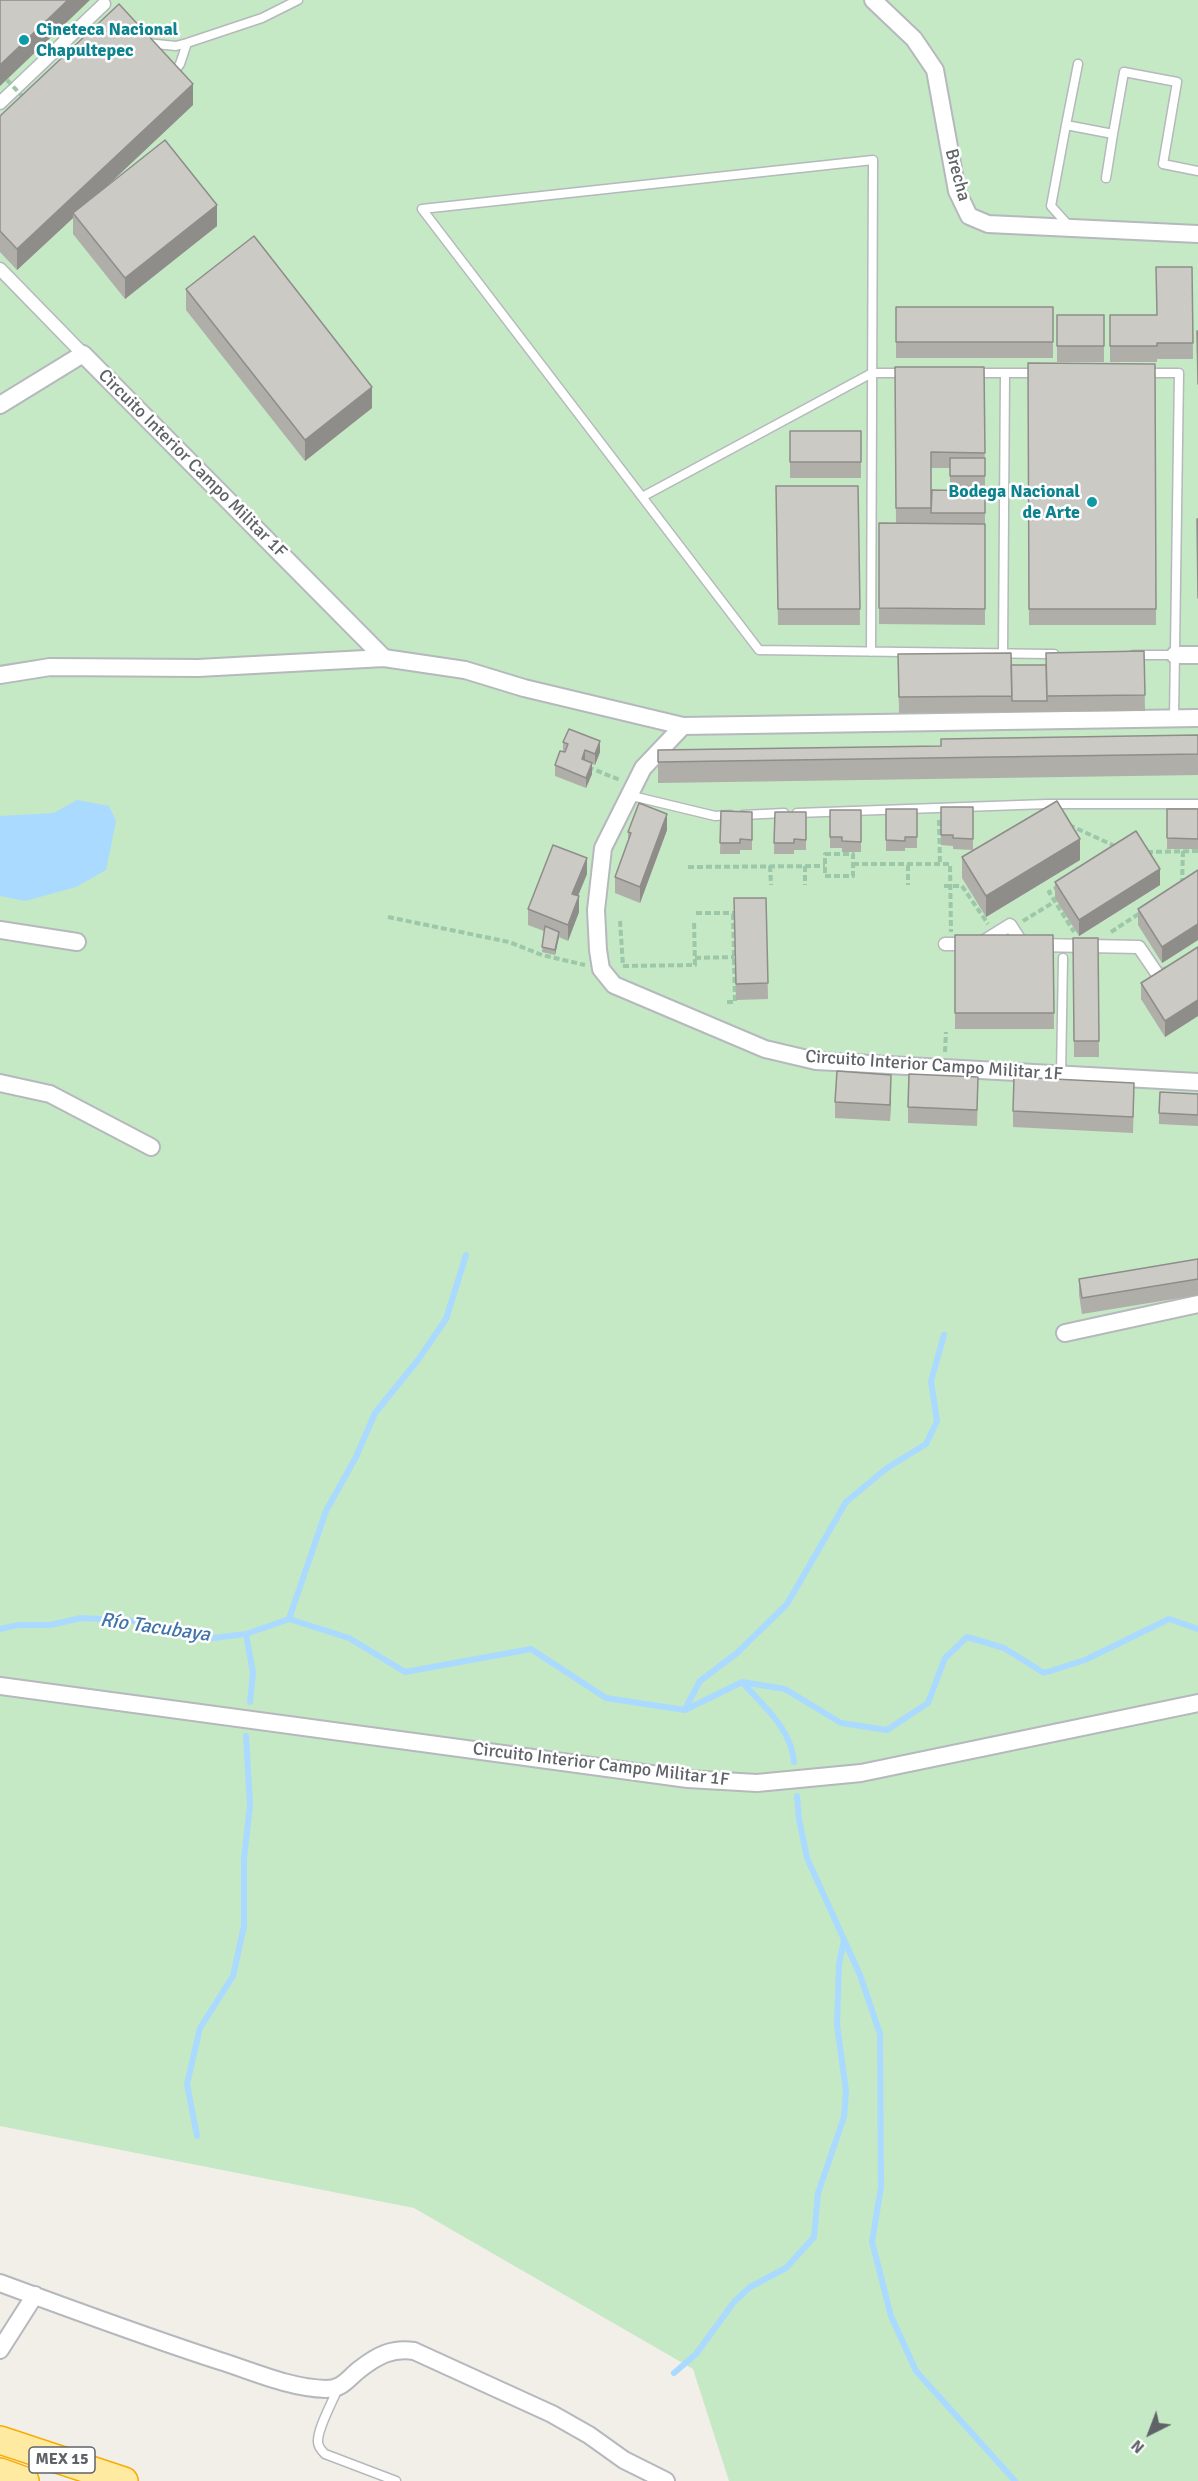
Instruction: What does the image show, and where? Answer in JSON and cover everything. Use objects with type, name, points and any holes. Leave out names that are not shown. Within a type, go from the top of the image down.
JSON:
[{"type":"highway","name":"MEX 15","points":[[0,2440],[124,2481]]},
{"type":"highway","name":"MEX 15","points":[[0,2472],[25,2481]]},
{"type":"street","name":"Brecha","points":[[873,0],[914,39],[935,70],[957,191],[969,216],[988,224],[1198,234]]},
{"type":"street","points":[[0,103],[105,4]]},
{"type":"street","name":"Circuito Interior Campo Militar 1F","points":[[0,268],[384,658]]},
{"type":"street","points":[[0,405],[83,354]]},
{"type":"street","points":[[1175,655],[1198,655]]},
{"type":"street","points":[[0,675],[50,668],[198,668],[384,658],[465,670],[524,688],[683,726],[1198,718]]},
{"type":"street","name":"Circuito Interior Campo Militar 1F","points":[[683,726],[624,788],[603,848],[596,910],[601,969],[614,985],[765,1049],[816,1061],[1198,1082]]},
{"type":"street","points":[[1008,942],[1010,925],[1012,927]]},
{"type":"street","points":[[1008,942],[1012,927]]},
{"type":"street","points":[[0,930],[77,942]]},
{"type":"street","points":[[948,944],[979,945],[1008,942],[1139,947],[1160,978],[1179,966]]},
{"type":"street","points":[[0,1083],[50,1094],[151,1147]]},
{"type":"street","points":[[1065,1333],[1198,1304]]},
{"type":"street","name":"Circuito Interior Campo Militar 1F","points":[[0,1686],[688,1779],[757,1783],[861,1773],[1198,1703]]},
{"type":"street","points":[[0,2283],[292,2385],[338,2388],[381,2355],[397,2349],[414,2351],[552,2414],[590,2435],[624,2460],[666,2481]]},
{"type":"street","points":[[0,2350],[35,2295]]},
{"type":"lane","points":[[137,45],[151,42],[176,46],[187,43],[262,18],[298,0]]},
{"type":"lane","points":[[169,79],[180,64],[187,43]]},
{"type":"lane","points":[[1071,229],[1051,206],[1078,64]]},
{"type":"lane","points":[[1106,178],[1124,72],[1178,82],[1163,164],[1198,171]]},
{"type":"lane","points":[[1066,125],[1113,134]]},
{"type":"lane","points":[[871,651],[873,160],[422,209],[759,650],[1060,654]]},
{"type":"lane","points":[[642,497],[872,373],[916,373]]},
{"type":"lane","points":[[961,373],[1051,373]]},
{"type":"lane","points":[[1003,653],[1005,373]]},
{"type":"lane","points":[[1132,373],[1179,373],[1174,718]]},
{"type":"lane","points":[[1118,655],[1175,655]]},
{"type":"lane","points":[[624,788],[716,816],[1047,804],[1198,804]]},
{"type":"lane","points":[[1061,1075],[1063,958]]},
{"type":"lane","points":[[338,2388],[317,2442],[319,2448],[325,2454],[396,2481]]},
{"type":"path","points":[[7,80],[28,103]]},
{"type":"path","points":[[587,767],[624,788]]},
{"type":"path","points":[[1047,804],[1055,819],[1120,848],[1110,855]]},
{"type":"path","points":[[939,808],[940,864]]},
{"type":"path","points":[[1173,891],[1182,885],[1183,851]]},
{"type":"path","points":[[1140,852],[1198,851]]},
{"type":"path","points":[[825,854],[853,854],[853,864],[853,876],[825,876],[825,854]]},
{"type":"path","points":[[853,864],[950,864],[947,886],[948,944]]},
{"type":"path","points":[[908,864],[908,885]]},
{"type":"path","points":[[770,866],[771,885]]},
{"type":"path","points":[[805,866],[805,885]]},
{"type":"path","points":[[688,867],[825,866]]},
{"type":"path","points":[[1059,885],[1049,892],[1085,946],[1145,910]]},
{"type":"path","points":[[947,886],[962,886],[1008,942]]},
{"type":"path","points":[[1012,927],[1054,902]]},
{"type":"path","points":[[696,913],[742,912]]},
{"type":"path","points":[[727,1002],[735,1002],[733,913]]},
{"type":"path","points":[[388,917],[508,942],[542,955],[586,966]]},
{"type":"path","points":[[623,966],[695,964],[694,920]]},
{"type":"path","points":[[621,921],[623,975]]},
{"type":"path","points":[[695,958],[734,957]]},
{"type":"path","points":[[945,1060],[946,1032]]},
{"type":"green space","points":[[0,0],[1198,0],[1198,2481],[729,2481],[693,2369],[414,2208],[0,2126]]},
{"type":"water","points":[[77,800],[109,806],[116,821],[106,870],[76,887],[25,901],[0,896],[0,816],[54,813]]},
{"type":"building","points":[[0,0],[68,0],[0,65]]},
{"type":"building","points":[[119,4],[193,84],[17,249],[0,231],[0,116]]},
{"type":"building","points":[[165,140],[217,205],[125,278],[73,213]]},
{"type":"building","points":[[254,236],[372,387],[305,440],[186,289]]},
{"type":"building","points":[[1156,267],[1192,267],[1193,343],[1110,346],[1110,315],[1157,315]]},
{"type":"building","points":[[896,307],[1053,307],[1053,342],[896,342]]},
{"type":"building","points":[[1057,315],[1104,315],[1104,346],[1057,346]]},
{"type":"building","points":[[1197,331],[1198,331],[1198,384]]},
{"type":"building","name":"Bodega Nacional de Arte","points":[[1028,363],[1155,364],[1156,609],[1029,609]]},
{"type":"building","points":[[895,367],[984,367],[985,453],[931,452],[931,508],[896,508]]},
{"type":"building","points":[[790,431],[861,431],[861,462],[790,462]]},
{"type":"building","points":[[950,458],[985,458],[985,476],[950,476]]},
{"type":"building","points":[[776,486],[858,486],[860,609],[778,609]]},
{"type":"building","points":[[932,490],[985,491],[985,513],[931,513]]},
{"type":"building","points":[[1197,519],[1198,519],[1198,598]]},
{"type":"building","points":[[879,523],[985,524],[985,609],[879,608]]},
{"type":"building","points":[[1144,651],[1145,695],[1047,696],[1046,653]]},
{"type":"building","points":[[1011,653],[1012,696],[899,697],[898,654]]},
{"type":"building","points":[[1011,665],[1046,665],[1047,701],[1012,701]]},
{"type":"building","points":[[569,729],[600,741],[595,754],[585,750],[582,759],[592,763],[586,778],[555,765],[560,751],[565,752],[568,744],[563,742]]},
{"type":"building","points":[[1198,735],[1198,754],[658,762],[658,750],[941,746],[941,739]]},
{"type":"building","points":[[1057,801],[1080,839],[986,896],[962,857]]},
{"type":"building","points":[[639,803],[667,814],[640,887],[615,877]]},
{"type":"building","points":[[941,807],[973,807],[973,839],[941,835]]},
{"type":"building","points":[[886,809],[917,809],[917,837],[905,837],[905,841],[886,840]]},
{"type":"building","points":[[1167,809],[1198,809],[1198,839],[1167,838]]},
{"type":"building","points":[[830,810],[861,810],[861,842],[842,841],[842,837],[830,837]]},
{"type":"building","points":[[721,811],[752,812],[752,840],[740,839],[740,843],[720,843]]},
{"type":"building","points":[[775,812],[806,812],[806,840],[794,839],[794,843],[774,843]]},
{"type":"building","points":[[1136,831],[1160,869],[1079,920],[1055,882]]},
{"type":"building","points":[[553,845],[587,858],[572,894],[579,896],[568,925],[528,909]]},
{"type":"building","points":[[1198,870],[1198,924],[1162,947],[1138,909]]},
{"type":"building","points":[[734,898],[766,898],[768,983],[736,984]]},
{"type":"building","points":[[545,926],[559,932],[555,950],[542,947]]},
{"type":"building","points":[[955,935],[1053,935],[1054,1013],[955,1013]]},
{"type":"building","points":[[1073,938],[1098,938],[1099,1041],[1074,1041]]},
{"type":"building","points":[[1198,947],[1198,1000],[1165,1021],[1141,983]]},
{"type":"building","points":[[837,1071],[891,1075],[890,1105],[835,1102]]},
{"type":"building","points":[[909,1074],[978,1077],[977,1110],[908,1107]]},
{"type":"building","points":[[1014,1077],[1134,1083],[1133,1117],[1013,1111]]},
{"type":"building","points":[[1160,1092],[1198,1094],[1198,1115],[1159,1113]]},
{"type":"building","points":[[1198,1259],[1198,1279],[1082,1298],[1079,1279]]},
{"type":"waterway","points":[[289,1619],[326,1511],[356,1457],[375,1413],[418,1360],[446,1319],[466,1255]]},
{"type":"waterway","points":[[685,1709],[700,1681],[737,1653],[787,1604],[846,1502],[887,1468],[926,1444],[937,1421],[931,1381],[944,1335]]},
{"type":"waterway","name":"Río Tacubaya","points":[[0,1629],[18,1625],[50,1625],[81,1618],[136,1621],[205,1639],[246,1634],[289,1619],[349,1638],[405,1672],[531,1649],[606,1698],[685,1710],[742,1682],[785,1689],[841,1723],[887,1730],[928,1703],[945,1658],[967,1637],[1004,1648],[1044,1673],[1085,1660],[1169,1619],[1198,1629]]},
{"type":"waterway","points":[[246,1634],[253,1673],[250,1702]]},
{"type":"waterway","points":[[742,1682],[782,1728],[792,1750],[794,1762]]},
{"type":"waterway","points":[[197,2136],[187,2084],[200,2028],[233,1976],[244,1926],[244,1859],[250,1805],[246,1736]]},
{"type":"waterway","points":[[797,1796],[807,1858],[860,1975],[880,2034],[881,2187],[872,2242],[891,2316],[916,2371],[1015,2481]]},
{"type":"waterway","points":[[674,2373],[696,2354],[734,2302],[750,2287],[786,2268],[814,2237],[818,2193],[844,2117],[846,2091],[837,2025],[839,1964],[844,1940]]},
{"type":"place","name":"Cineteca Nacional Chapultepec","points":[[24,40]]},
{"type":"place","name":"Bodega Nacional de Arte","points":[[1092,502]]}]
